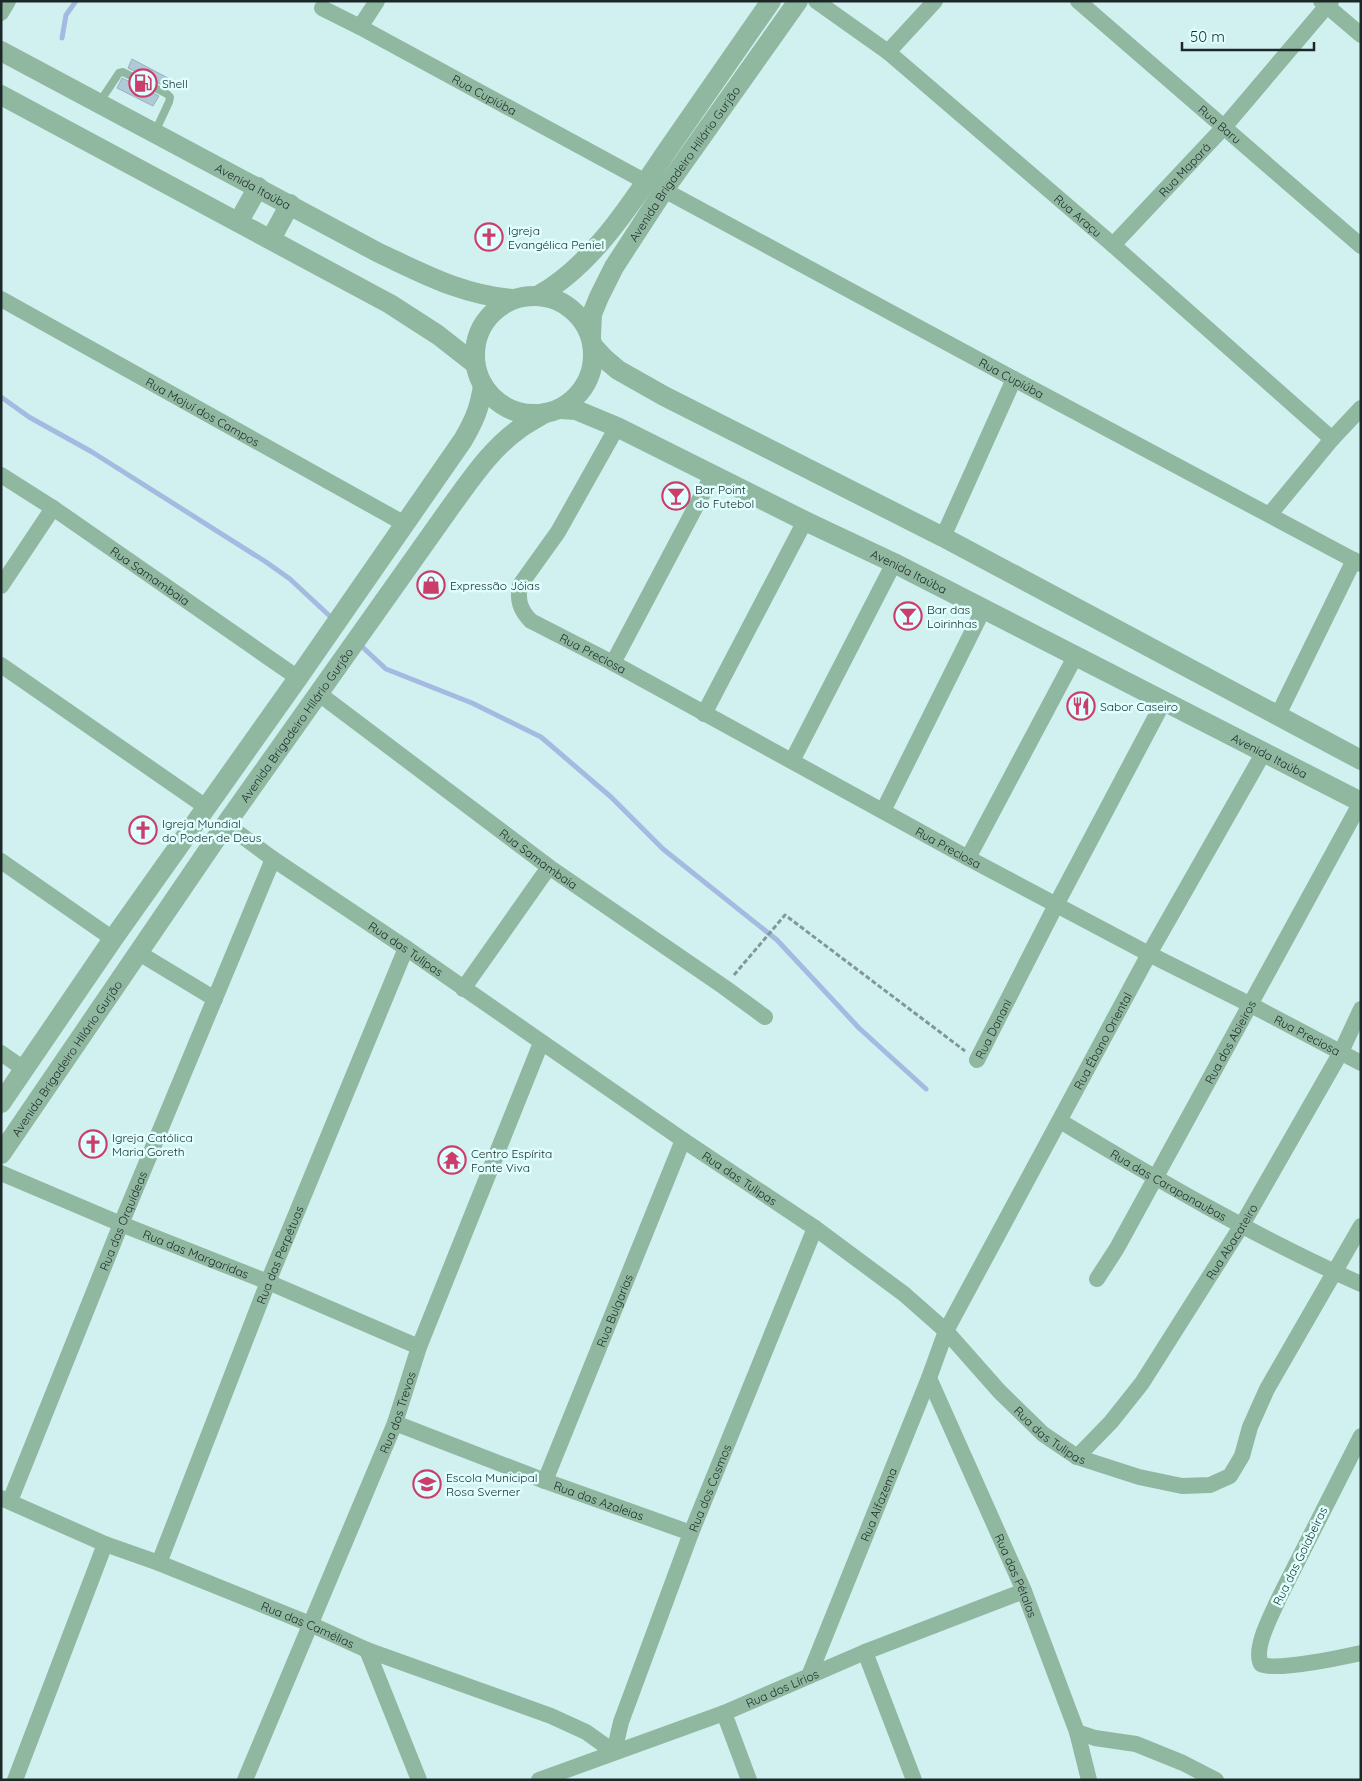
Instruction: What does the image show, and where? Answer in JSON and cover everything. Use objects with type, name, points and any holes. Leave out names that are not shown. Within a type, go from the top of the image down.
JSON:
[{"type":"street","points":[[1,13],[8,1]]},
{"type":"street","points":[[360,27],[377,1]]},
{"type":"street","name":"Avenida Brigadeiro Hilário Gurjão","points":[[539,295],[569,275],[596,249],[646,182],[771,1]]},
{"type":"street","name":"Avenida Brigadeiro Hilário Gurjão","points":[[592,341],[592,314],[614,267],[664,190],[798,1]]},
{"type":"street","name":"Rua Araçu","points":[[816,1],[888,52],[1113,245],[1332,439]]},
{"type":"street","points":[[888,52],[935,1]]},
{"type":"street","name":"Rua Baru","points":[[1078,1],[1225,126],[1361,246]]},
{"type":"street","points":[[1326,3],[1361,35]]},
{"type":"street","name":"Rua Mapará","points":[[1113,245],[1225,126],[1326,3]]},
{"type":"street","name":"Rua Cupiúba","points":[[322,8],[646,182]]},
{"type":"street","name":"Avenida Itaúba","points":[[1,51],[380,253],[428,276],[468,292],[490,297],[513,299]]},
{"type":"street","points":[[1,94],[390,304],[438,336],[475,364]]},
{"type":"street","points":[[238,221],[258,187]]},
{"type":"street","name":"Rua Cupiúba","points":[[664,190],[1014,380],[1270,514],[1357,562]]},
{"type":"street","points":[[271,239],[290,204]]},
{"type":"street","points":[[592,341],[593,365],[587,383],[576,398],[553,411],[531,414],[517,412],[503,406],[492,397],[483,385],[475,364],[475,344],[482,325],[495,309],[513,299],[526,296],[539,295],[553,298],[571,308],[585,323],[592,341],[605,359],[618,370],[664,396],[943,537],[1361,760]]},
{"type":"street","name":"Rua Mojuí dos Campos","points":[[1,300],[404,524]]},
{"type":"street","points":[[943,537],[1014,380]]},
{"type":"street","name":"Avenida Brigadeiro Hilário Gurjão","points":[[1,1103],[113,939],[298,678],[463,440],[477,415],[483,385]]},
{"type":"street","points":[[1270,514],[1332,439],[1361,408]]},
{"type":"street","name":"Avenida Itaúba","points":[[553,411],[576,410],[617,427],[805,521],[894,562],[1361,802]]},
{"type":"street","name":"Avenida Brigadeiro Hilário Gurjão","points":[[1,1154],[226,824],[484,463],[518,429],[553,411]]},
{"type":"street","name":"Rua Preciosa","points":[[617,427],[558,532],[520,585],[519,594],[522,612],[531,621],[613,663],[968,858],[1361,1063]]},
{"type":"street","points":[[613,663],[713,474]]},
{"type":"street","name":"Rua Samambaia","points":[[1,475],[53,508],[298,678]]},
{"type":"street","points":[[1,586],[53,508]]},
{"type":"street","points":[[704,714],[805,521]]},
{"type":"street","points":[[792,761],[894,562]]},
{"type":"street","points":[[1278,715],[1357,562]]},
{"type":"street","points":[[883,811],[984,608]]},
{"type":"street","points":[[968,858],[1076,655]]},
{"type":"street","points":[[1,665],[206,807]]},
{"type":"street","name":"Rua Samambaia","points":[[318,693],[549,867],[765,1017]]},
{"type":"street","name":"Rua Danani","points":[[977,1060],[1056,904],[1164,701]]},
{"type":"street","name":"Rua Ébano Oriental","points":[[946,1331],[1149,954],[1264,752]]},
{"type":"street","name":"Rua dos Abieiros","points":[[1098,1279],[1117,1248],[1361,802]]},
{"type":"street","name":"Rua das Tulipas","points":[[226,824],[273,859],[406,948],[541,1043],[815,1228],[904,1294],[946,1331],[999,1390],[1043,1434],[1077,1457],[1139,1477],[1182,1486],[1210,1485],[1230,1476],[1242,1456],[1250,1427],[1267,1389],[1361,1226]]},
{"type":"street","name":"Rua das Orquídeas","points":[[6,1500],[273,859]]},
{"type":"street","points":[[1,861],[113,939]]},
{"type":"street","points":[[463,989],[549,867]]},
{"type":"street","name":"Rua das Perpétuas","points":[[159,1563],[268,1282],[406,948]]},
{"type":"street","points":[[139,953],[215,999]]},
{"type":"street","name":"Rua Abacateiro","points":[[1077,1457],[1111,1422],[1142,1383],[1242,1225],[1341,1052],[1361,1010]]},
{"type":"street","name":"Rua dos Trevos","points":[[245,1780],[394,1423],[419,1347],[541,1043]]},
{"type":"street","points":[[1,1053],[24,1069]]},
{"type":"street","name":"Rua das Carapanaubas","points":[[1060,1121],[1155,1178],[1335,1273],[1361,1284]]},
{"type":"street","name":"Rua Bulgarias","points":[[545,1481],[683,1140]]},
{"type":"street","name":"Rua das Margaridas","points":[[1,1173],[121,1224],[268,1282],[419,1347]]},
{"type":"street","name":"Rua dos Cosmos","points":[[614,1752],[621,1722],[691,1533],[815,1228]]},
{"type":"street","name":"Rua Alfazema","points":[[809,1676],[929,1378],[946,1331]]},
{"type":"street","name":"Rua das Pétalas","points":[[929,1378],[1024,1591],[1078,1732],[1089,1780]]},
{"type":"street","name":"Rua das Azaleias","points":[[394,1423],[545,1481],[691,1533]]},
{"type":"street","name":"Rua das Goiabeiras","points":[[1361,1436],[1279,1598],[1258,1654],[1262,1664],[1265,1666],[1278,1666],[1361,1653]]},
{"type":"street","name":"Rua das Camélias","points":[[6,1500],[105,1544],[159,1563],[310,1624],[367,1650],[551,1716],[586,1732],[614,1752]]},
{"type":"street","points":[[15,1780],[105,1544]]},
{"type":"street","name":"Rua dos Lírios","points":[[539,1780],[724,1713],[864,1652],[1024,1591]]},
{"type":"street","points":[[367,1650],[419,1780]]},
{"type":"street","points":[[864,1652],[914,1780]]},
{"type":"street","points":[[724,1713],[749,1780]]},
{"type":"street","points":[[1078,1732],[1095,1738],[1136,1744],[1183,1763],[1216,1780]]},
{"type":"lane","points":[[98,104],[119,73],[123,72],[168,94],[170,97],[169,102],[154,133]]},
{"type":"path","name":"Rua Danani","points":[[724,987],[785,915],[977,1060]]},
{"type":"building","points":[[132,59],[168,78],[164,86],[128,68]]},
{"type":"building","points":[[122,78],[159,96],[153,106],[117,88]]},
{"type":"waterway","points":[[62,38],[66,15],[76,1]]},
{"type":"waterway","points":[[1,397],[29,417],[92,452],[266,562],[290,579],[334,620]]},
{"type":"waterway","points":[[358,643],[386,669],[472,703],[541,737],[611,797],[663,849],[777,940],[859,1028],[926,1089]]},
{"type":"place","name":"Shell","points":[[143,83]]},
{"type":"place","name":"Igreja Evangélica Peniel","points":[[489,237]]},
{"type":"place","name":"Bar Point do Futebol","points":[[676,496]]},
{"type":"place","name":"Expressão Jóias","points":[[431,585]]},
{"type":"place","name":"Bar das Loirinhas","points":[[908,616]]},
{"type":"place","name":"Sabor Caseiro","points":[[1081,706]]},
{"type":"place","name":"Igreja Mundial do Poder de Deus","points":[[143,830]]},
{"type":"place","name":"Igreja Católica Maria Goreth","points":[[93,1144]]},
{"type":"place","name":"Centro Espírita Fonte Viva","points":[[452,1160]]},
{"type":"place","name":"Escola Municipal Rosa Sverner","points":[[427,1484]]}]
